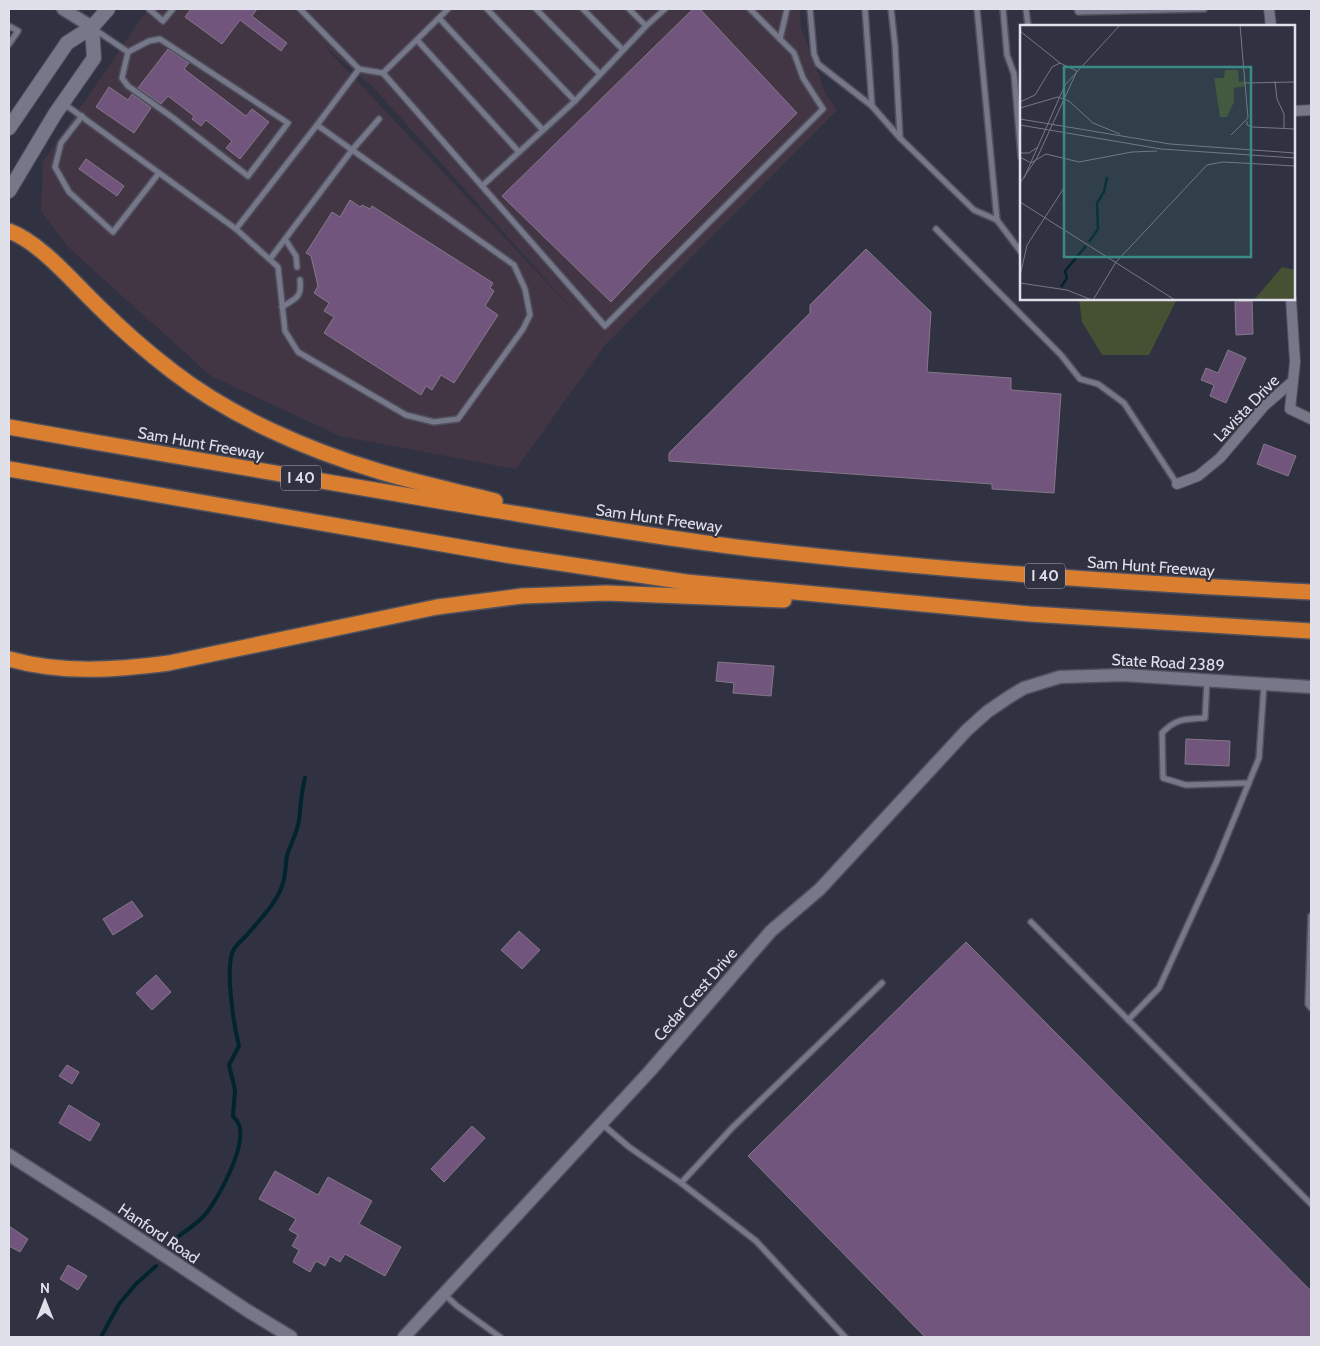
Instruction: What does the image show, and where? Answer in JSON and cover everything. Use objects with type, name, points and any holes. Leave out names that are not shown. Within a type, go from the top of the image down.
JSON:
[{"type":"highway","points":[[9,231],[32,244],[116,324],[173,372],[239,414],[302,443],[379,472],[594,526]]},
{"type":"highway","name":"Sam Hunt Freeway","points":[[9,427],[286,476],[594,526],[745,548],[1037,576],[1311,592]]},
{"type":"highway","points":[[9,469],[506,555],[676,580],[933,606],[1150,622],[1311,631]]},
{"type":"highway","points":[[9,659],[44,667],[78,670],[169,663],[437,607],[482,600],[547,594],[606,593],[933,606]]},
{"type":"main road","points":[[9,128],[67,42],[92,27],[108,9]]},
{"type":"main road","points":[[9,191],[63,102],[94,58],[92,27]]},
{"type":"street","points":[[63,9],[92,27]]},
{"type":"street","points":[[1269,9],[1271,25]]},
{"type":"street","points":[[1295,111],[1311,110]]},
{"type":"street","name":"Lavista Drive","points":[[1177,484],[1198,476],[1220,458],[1264,406],[1293,381],[1295,362],[1291,300]]},
{"type":"street","points":[[1293,381],[1290,409],[1311,420]]},
{"type":"street","name":"State Road 2389","points":[[1024,688],[1060,677],[1123,675],[1311,686]]},
{"type":"street","name":"Cedar Crest Drive","points":[[404,1337],[602,1124],[771,931],[820,888],[967,730],[987,712],[1024,688]]},
{"type":"street","name":"Hanford Road","points":[[9,1155],[291,1337]]},
{"type":"lane","points":[[149,9],[163,21],[174,9]]},
{"type":"lane","points":[[300,9],[359,69],[383,73],[605,326],[824,109],[803,78],[794,53],[750,9]]},
{"type":"lane","points":[[383,73],[448,9]]},
{"type":"lane","points":[[487,9],[575,101]]},
{"type":"lane","points":[[536,9],[600,74]]},
{"type":"lane","points":[[583,9],[623,50]]},
{"type":"lane","points":[[629,9],[646,26]]},
{"type":"lane","points":[[482,186],[575,101],[646,26],[665,9]]},
{"type":"lane","points":[[780,39],[787,9]]},
{"type":"lane","points":[[810,9],[814,54],[818,64],[872,106],[900,138],[974,210],[997,220],[1020,251]]},
{"type":"lane","points":[[865,9],[872,106]]},
{"type":"lane","points":[[891,9],[900,138]]},
{"type":"lane","points":[[977,9],[997,220]]},
{"type":"lane","points":[[1003,9],[1007,55],[1014,74],[1020,145]]},
{"type":"lane","points":[[1026,9],[1028,25]]},
{"type":"lane","points":[[1078,9],[1078,12],[1204,9]]},
{"type":"lane","points":[[439,18],[543,130]]},
{"type":"lane","points":[[9,26],[18,31],[9,44]]},
{"type":"lane","points":[[92,27],[128,52]]},
{"type":"lane","points":[[160,39],[288,123],[248,176],[172,117],[128,86],[122,78],[128,52],[149,41],[160,39]]},
{"type":"lane","points":[[417,40],[519,152]]},
{"type":"lane","points":[[236,229],[359,69]]},
{"type":"lane","points":[[63,102],[236,229],[278,267],[285,331],[298,352],[406,415],[434,422],[458,419],[523,329],[530,315],[525,289],[514,265],[317,125]]},
{"type":"lane","points":[[82,116],[61,143],[55,167],[69,192],[113,232],[159,173]]},
{"type":"lane","points":[[270,259],[352,150],[379,118]]},
{"type":"lane","points":[[936,229],[1061,355],[1080,378],[1098,384],[1124,403],[1177,484]]},
{"type":"lane","points":[[285,239],[296,256],[297,266]]},
{"type":"lane","points":[[282,307],[297,298],[301,291],[300,280]]},
{"type":"lane","points":[[1208,680],[1205,718],[1180,720],[1170,724],[1162,734],[1163,778],[1186,785],[1249,783]]},
{"type":"lane","points":[[1128,1020],[1159,988],[1216,863],[1249,783],[1259,758],[1264,683]]},
{"type":"lane","points":[[1311,916],[1308,1004],[1311,1008]]},
{"type":"lane","points":[[1031,922],[1311,1204]]},
{"type":"lane","points":[[681,1182],[732,1128],[882,983]]},
{"type":"lane","points":[[602,1124],[629,1148],[681,1182],[756,1241],[845,1337]]},
{"type":"lane","points":[[444,1294],[457,1306],[500,1337]]},
{"type":"shaded area","points":[[148,9],[800,9],[801,28],[826,95],[837,110],[605,345],[516,469],[340,436],[211,376],[68,247],[41,211],[43,162]],"holes":[[[325,46],[374,88],[583,321]]]},
{"type":"green space","points":[[1079,300],[1176,300],[1149,355],[1102,355],[1082,322]]},
{"type":"building","points":[[191,9],[257,9],[252,16],[287,43],[281,51],[240,20],[222,44],[185,17]]},
{"type":"building","points":[[693,9],[700,9],[797,113],[651,259],[611,302],[502,196]]},
{"type":"building","points":[[168,49],[189,63],[184,69],[246,116],[252,109],[269,122],[240,159],[226,148],[232,141],[206,120],[201,126],[192,119],[194,116],[168,96],[161,104],[138,88]]},
{"type":"building","points":[[109,87],[128,100],[132,94],[151,108],[134,133],[96,107]]},
{"type":"building","points":[[86,159],[124,186],[117,196],[79,169]]},
{"type":"building","points":[[350,200],[360,207],[362,205],[370,209],[372,206],[493,283],[490,288],[494,291],[485,306],[498,315],[454,383],[441,375],[432,390],[426,386],[421,395],[324,333],[334,317],[324,311],[329,303],[314,293],[318,286],[311,256],[306,253],[332,212],[340,217]]},
{"type":"building","points":[[866,249],[931,312],[927,372],[1011,378],[1011,390],[1061,394],[1054,493],[992,489],[992,484],[669,461],[669,453],[810,313],[810,305]]},
{"type":"building","points":[[1252,301],[1253,334],[1236,335],[1235,302]]},
{"type":"building","points":[[1228,350],[1246,358],[1226,403],[1210,396],[1214,385],[1201,380],[1206,368],[1218,373]]},
{"type":"building","points":[[1264,444],[1296,456],[1288,476],[1257,464]]},
{"type":"building","points":[[718,662],[774,666],[771,696],[733,693],[734,683],[716,681]]},
{"type":"building","points":[[1186,739],[1230,741],[1229,766],[1185,764]]},
{"type":"building","points":[[132,901],[143,916],[113,935],[103,919]]},
{"type":"building","points":[[519,931],[540,950],[522,969],[501,950]]},
{"type":"building","points":[[966,942],[1311,1291],[1311,1337],[925,1337],[748,1156]]},
{"type":"building","points":[[156,975],[171,992],[152,1010],[136,993]]},
{"type":"building","points":[[67,1065],[79,1072],[72,1084],[59,1076]]},
{"type":"building","points":[[69,1105],[100,1124],[90,1141],[59,1123]]},
{"type":"building","points":[[472,1126],[485,1138],[444,1182],[431,1169]]},
{"type":"building","points":[[275,1171],[318,1195],[328,1177],[372,1201],[359,1224],[401,1247],[385,1276],[345,1254],[340,1262],[330,1256],[325,1266],[316,1261],[310,1272],[293,1262],[299,1250],[292,1246],[298,1235],[289,1230],[296,1219],[259,1199]]},
{"type":"building","points":[[9,1226],[28,1239],[20,1252],[9,1246]]},
{"type":"building","points":[[68,1265],[87,1276],[78,1290],[60,1279]]},
{"type":"waterway","points":[[175,1239],[200,1220],[209,1210],[223,1187],[239,1146],[239,1124],[233,1116],[235,1090],[229,1065],[239,1046],[231,996],[231,957],[235,947],[271,906],[282,886],[287,856],[298,825],[305,778]]},
{"type":"waterway","points":[[101,1337],[119,1304],[136,1284],[156,1266]]}]
